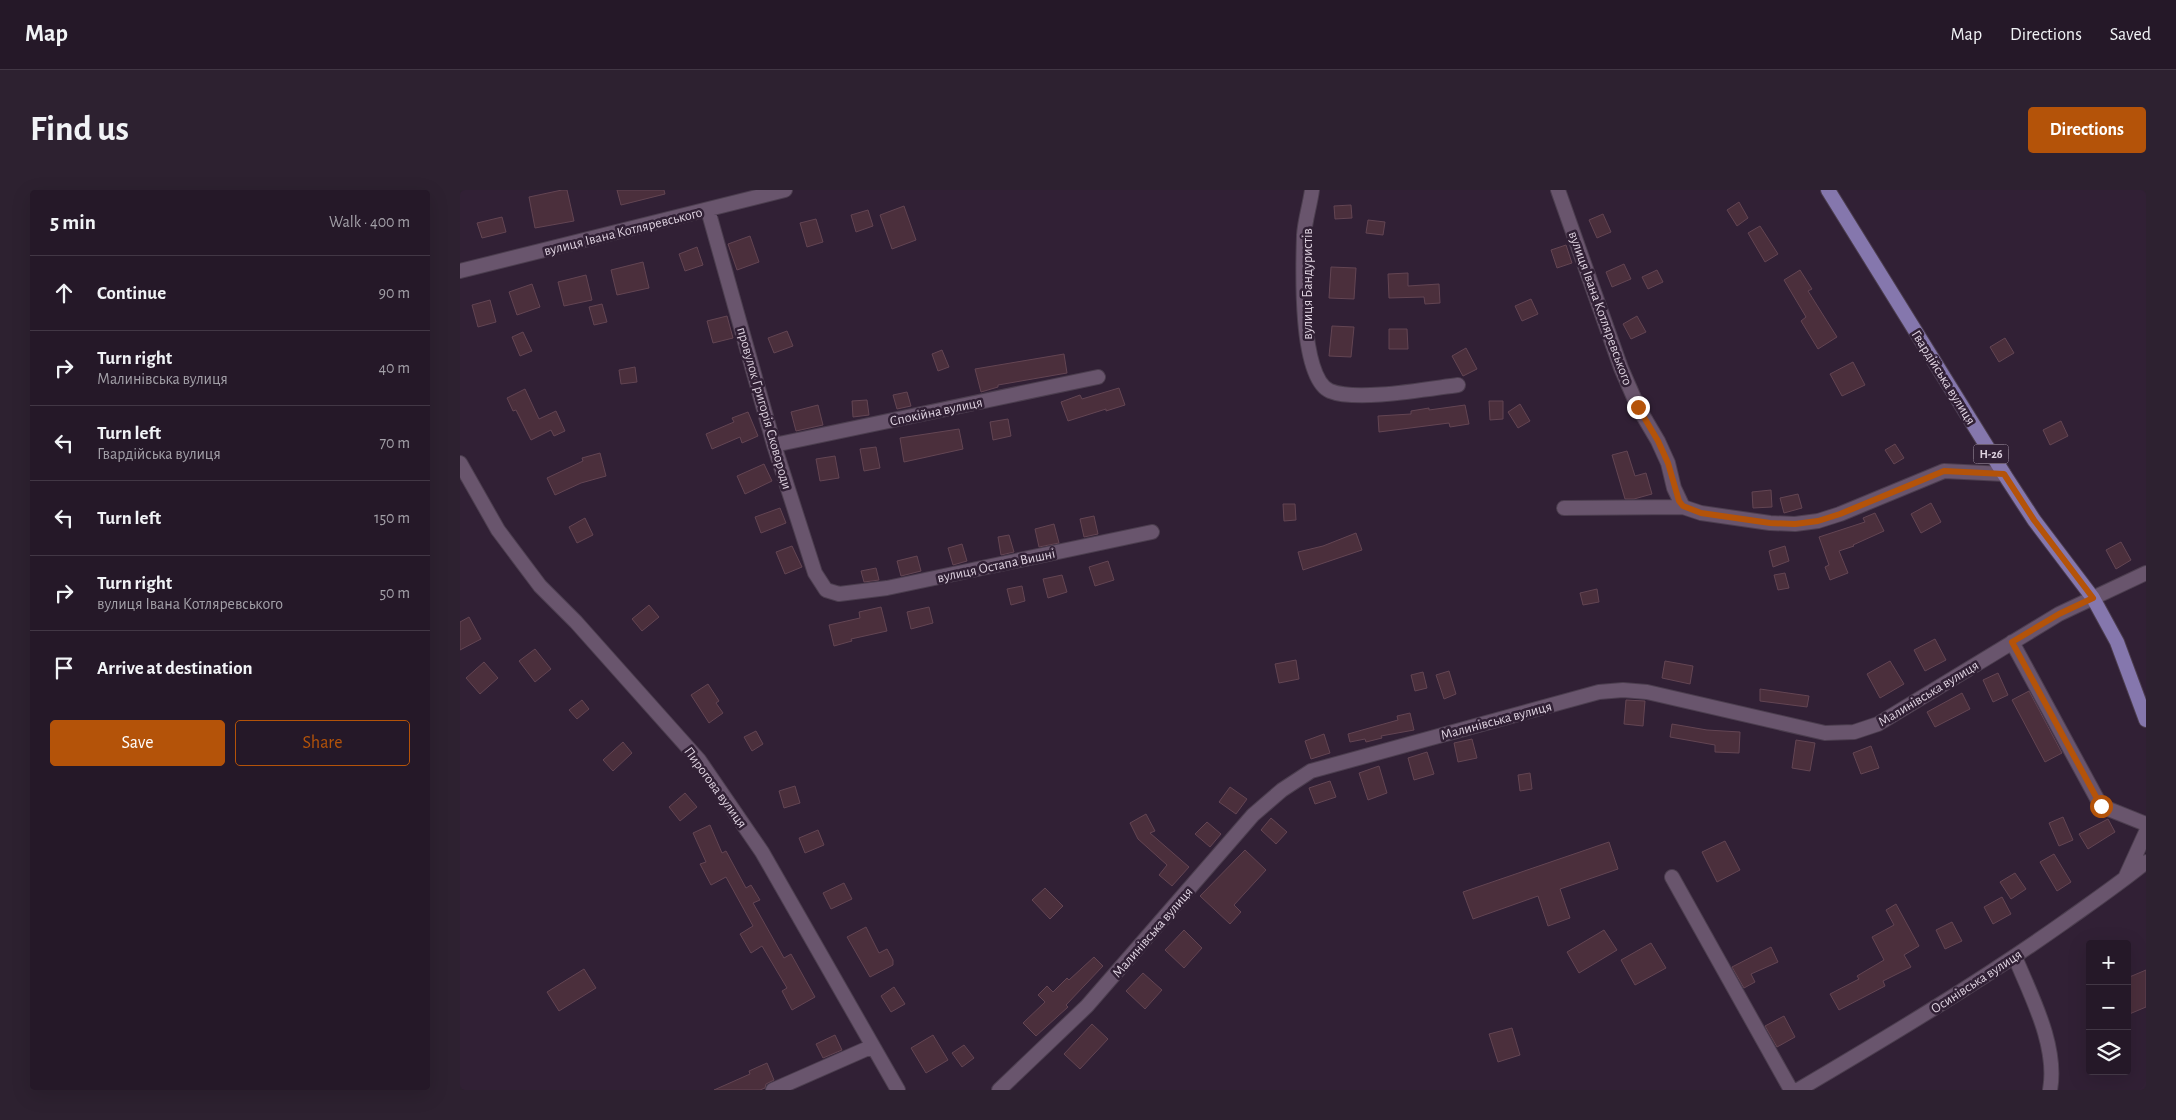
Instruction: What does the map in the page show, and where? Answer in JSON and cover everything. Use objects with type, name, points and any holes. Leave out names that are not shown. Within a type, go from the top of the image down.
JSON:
[{"type":"main road","name":"Гвардійська вулиця","points":[[1828,190],[2004,474],[2034,520],[2093,598],[2117,642],[2146,720]]},
{"type":"street","name":"вулиця Івана Котляревського","points":[[460,271],[785,190]]},
{"type":"street","name":"вулиця Бандуристів","points":[[1312,190],[1304,234],[1305,330],[1310,361],[1318,379],[1327,390],[1343,396],[1458,385]]},
{"type":"street","name":"вулиця Івана Котляревського","points":[[1558,190],[1621,368],[1638,407],[1658,441],[1668,463],[1674,488],[1683,506]]},
{"type":"street","name":"провулок Григорія Сковороди","points":[[708,210],[774,444],[815,573],[826,590],[839,594]]},
{"type":"street","name":"Спокійна вулиця","points":[[774,444],[1098,377]]},
{"type":"street","name":"Пирогова вулиця","points":[[460,463],[498,530],[540,586],[576,622],[699,760],[762,852],[898,1090]]},
{"type":"street","points":[[1564,508],[1683,506],[1701,513],[1770,523],[1795,524],[1818,521],[1840,514],[1944,471],[2004,474]]},
{"type":"street","name":"вулиця Остапа Вишні","points":[[839,594],[887,588],[1152,532]]},
{"type":"street","name":"Малинівська вулиця","points":[[998,1090],[1087,1006],[1253,815],[1282,790],[1311,771],[1599,692],[1623,690],[1647,692],[1825,733],[1854,732],[1878,724],[2059,614],[2146,573]]},
{"type":"street","points":[[2012,642],[2101,806],[2146,824]]},
{"type":"street","points":[[2123,881],[2146,832]]},
{"type":"street","name":"Осинівська вулиця","points":[[1798,1090],[1898,1031],[2015,957],[2123,881],[2146,862]]},
{"type":"street","points":[[1672,877],[1791,1090]]},
{"type":"street","points":[[2015,957],[2041,1020],[2049,1050],[2050,1090]]},
{"type":"street","points":[[773,1090],[873,1046]]},
{"type":"building","points":[[567,190],[574,221],[535,228],[529,197]]},
{"type":"building","points":[[617,190],[664,190],[665,194],[621,205]]},
{"type":"building","points":[[1739,202],[1748,218],[1737,226],[1727,210]]},
{"type":"building","points":[[1351,205],[1352,218],[1335,219],[1334,206]]},
{"type":"building","points":[[904,206],[916,240],[892,249],[880,215]]},
{"type":"building","points":[[868,210],[873,226],[856,232],[851,215]]},
{"type":"building","points":[[1603,214],[1611,232],[1597,238],[1589,220]]},
{"type":"building","points":[[502,217],[506,232],[482,238],[477,223]]},
{"type":"building","points":[[816,219],[823,242],[807,247],[800,223]]},
{"type":"building","points":[[1368,220],[1385,222],[1383,235],[1366,233]]},
{"type":"building","points":[[1760,226],[1778,254],[1765,262],[1748,233]]},
{"type":"building","points":[[750,236],[759,262],[737,270],[728,244]]},
{"type":"building","points":[[1566,245],[1572,263],[1557,268],[1551,250]]},
{"type":"building","points":[[697,247],[703,265],[685,271],[679,254]]},
{"type":"building","points":[[643,262],[649,288],[617,295],[611,270]]},
{"type":"building","points":[[1624,264],[1631,279],[1612,287],[1606,272]]},
{"type":"building","points":[[1331,267],[1356,268],[1354,299],[1329,298]]},
{"type":"building","points":[[1657,270],[1663,282],[1648,289],[1642,277]]},
{"type":"building","points":[[1800,270],[1812,289],[1808,291],[1837,337],[1818,349],[1801,321],[1806,317],[1784,280]]},
{"type":"building","points":[[1408,273],[1408,286],[1439,284],[1440,303],[1425,304],[1424,297],[1389,298],[1388,274]]},
{"type":"building","points":[[586,275],[592,300],[564,306],[558,282]]},
{"type":"building","points":[[532,284],[540,307],[517,315],[509,292]]},
{"type":"building","points":[[1531,299],[1538,314],[1522,321],[1515,306]]},
{"type":"building","points":[[490,300],[496,322],[478,327],[472,305]]},
{"type":"building","points":[[602,304],[607,322],[594,325],[589,307]]},
{"type":"building","points":[[727,316],[733,338],[713,343],[707,321]]},
{"type":"building","points":[[1637,316],[1646,332],[1631,339],[1623,324]]},
{"type":"building","points":[[1332,326],[1354,327],[1351,357],[1329,356]]},
{"type":"building","points":[[1389,329],[1407,329],[1408,349],[1389,349]]},
{"type":"building","points":[[787,331],[793,346],[774,353],[768,338]]},
{"type":"building","points":[[523,332],[532,351],[520,356],[512,337]]},
{"type":"building","points":[[2005,338],[2014,353],[1999,362],[1990,347]]},
{"type":"building","points":[[1466,348],[1477,369],[1463,376],[1452,356]]},
{"type":"building","points":[[942,350],[949,367],[938,371],[932,354]]},
{"type":"building","points":[[1064,354],[1067,373],[998,385],[998,387],[981,392],[975,369]]},
{"type":"building","points":[[1853,362],[1865,385],[1842,396],[1830,374]]},
{"type":"building","points":[[635,367],[637,382],[621,384],[619,370]]},
{"type":"building","points":[[1119,388],[1125,405],[1068,421],[1061,402],[1080,395],[1082,399]]},
{"type":"building","points":[[525,389],[539,419],[556,411],[565,431],[554,436],[551,430],[531,440],[516,410],[513,411],[507,398]]},
{"type":"building","points":[[907,392],[911,406],[897,409],[893,395]]},
{"type":"building","points":[[867,400],[869,415],[853,417],[852,401]]},
{"type":"building","points":[[1489,401],[1503,401],[1503,419],[1490,420]]},
{"type":"building","points":[[1520,404],[1530,421],[1518,428],[1508,412]]},
{"type":"building","points":[[818,405],[823,425],[796,431],[791,412]]},
{"type":"building","points":[[1465,405],[1469,424],[1450,427],[1449,423],[1379,432],[1378,416],[1411,414],[1411,411],[1429,408],[1429,410]]},
{"type":"building","points":[[748,412],[758,436],[742,443],[740,437],[712,449],[706,434],[734,422],[732,418]]},
{"type":"building","points":[[1008,419],[1011,436],[993,440],[990,422]]},
{"type":"building","points":[[2061,421],[2068,436],[2050,445],[2043,430]]},
{"type":"building","points":[[959,429],[963,449],[904,462],[900,438]]},
{"type":"building","points":[[1895,444],[1904,458],[1894,464],[1885,450]]},
{"type":"building","points":[[876,447],[880,468],[864,471],[860,449]]},
{"type":"building","points":[[1627,451],[1635,476],[1646,473],[1652,494],[1634,499],[1625,499],[1612,455]]},
{"type":"building","points":[[600,453],[606,476],[581,483],[555,495],[547,478],[583,461],[582,458]]},
{"type":"building","points":[[835,456],[839,478],[820,481],[816,459]]},
{"type":"building","points":[[764,464],[772,481],[745,494],[737,476]]},
{"type":"building","points":[[1771,490],[1772,507],[1753,508],[1752,492]]},
{"type":"building","points":[[1798,494],[1802,508],[1784,513],[1780,498]]},
{"type":"building","points":[[1931,503],[1941,522],[1921,533],[1911,514]]},
{"type":"building","points":[[1283,504],[1295,504],[1296,520],[1284,521]]},
{"type":"building","points":[[780,508],[786,523],[761,533],[755,517]]},
{"type":"building","points":[[1875,513],[1884,531],[1854,546],[1839,551],[1848,573],[1830,580],[1825,567],[1829,565],[1819,537],[1865,522],[1863,518]]},
{"type":"building","points":[[1094,516],[1098,534],[1084,537],[1080,519]]},
{"type":"building","points":[[585,518],[593,535],[577,543],[569,527]]},
{"type":"building","points":[[1054,524],[1059,543],[1039,547],[1035,529]]},
{"type":"building","points":[[1356,533],[1362,550],[1303,570],[1298,552],[1323,546]]},
{"type":"building","points":[[1009,535],[1014,552],[1001,555],[998,537]]},
{"type":"building","points":[[2121,542],[2131,560],[2116,569],[2106,550]]},
{"type":"building","points":[[962,544],[967,561],[953,565],[948,548]]},
{"type":"building","points":[[792,546],[802,567],[785,574],[776,552]]},
{"type":"building","points":[[1785,546],[1789,561],[1773,567],[1769,551]]},
{"type":"building","points":[[917,556],[921,571],[901,576],[897,561]]},
{"type":"building","points":[[1108,561],[1114,580],[1095,586],[1089,567]]},
{"type":"building","points":[[876,568],[879,580],[864,582],[861,571]]},
{"type":"building","points":[[1785,573],[1789,588],[1778,590],[1774,575]]},
{"type":"building","points":[[1062,575],[1067,592],[1048,598],[1043,579]]},
{"type":"building","points":[[1022,586],[1025,601],[1011,605],[1007,589]]},
{"type":"building","points":[[1597,589],[1599,602],[1583,605],[1580,593]]},
{"type":"building","points":[[649,605],[659,617],[642,631],[632,619]]},
{"type":"building","points":[[881,607],[887,631],[851,639],[852,641],[834,646],[829,625],[860,618],[859,612]]},
{"type":"building","points":[[929,607],[933,623],[911,629],[907,612]]},
{"type":"building","points":[[469,617],[481,639],[460,650],[460,622]]},
{"type":"building","points":[[1935,639],[1946,660],[1925,671],[1914,650]]},
{"type":"building","points":[[535,649],[551,669],[535,682],[519,661]]},
{"type":"building","points":[[1296,660],[1299,679],[1279,683],[1275,664]]},
{"type":"building","points":[[1665,661],[1693,666],[1690,684],[1662,678]]},
{"type":"building","points":[[1890,661],[1904,684],[1880,698],[1867,674]]},
{"type":"building","points":[[484,662],[498,678],[480,694],[466,678]]},
{"type":"building","points":[[1449,671],[1456,694],[1444,699],[1436,675]]},
{"type":"building","points":[[1423,672],[1427,688],[1415,691],[1411,675]]},
{"type":"building","points":[[1998,673],[2008,695],[1993,702],[1983,680]]},
{"type":"building","points":[[708,684],[719,701],[716,703],[723,713],[709,723],[691,695]]},
{"type":"building","points":[[1760,689],[1809,696],[1807,707],[1760,701]]},
{"type":"building","points":[[2029,691],[2062,753],[2045,762],[2012,700]]},
{"type":"building","points":[[1962,693],[1970,709],[1935,727],[1927,712]]},
{"type":"building","points":[[582,700],[589,709],[577,719],[569,710]]},
{"type":"building","points":[[1626,700],[1645,701],[1643,726],[1624,724]]},
{"type":"building","points":[[1410,713],[1414,730],[1381,736],[1382,738],[1366,742],[1365,739],[1350,742],[1348,734],[1398,720],[1397,716]]},
{"type":"building","points":[[1672,724],[1707,730],[1740,732],[1739,753],[1715,752],[1715,745],[1670,737]]},
{"type":"building","points":[[756,731],[763,744],[752,751],[744,737]]},
{"type":"building","points":[[1324,734],[1330,753],[1311,759],[1305,741]]},
{"type":"building","points":[[1472,739],[1477,758],[1458,762],[1454,743]]},
{"type":"building","points":[[1796,740],[1815,743],[1810,771],[1792,768]]},
{"type":"building","points":[[623,742],[632,753],[613,771],[603,760]]},
{"type":"building","points":[[1871,746],[1879,768],[1861,774],[1853,753]]},
{"type":"building","points":[[1427,752],[1434,774],[1414,780],[1408,758]]},
{"type":"building","points":[[1379,766],[1387,793],[1368,800],[1359,773]]},
{"type":"building","points":[[1530,773],[1532,789],[1520,791],[1518,775]]},
{"type":"building","points":[[1330,781],[1336,797],[1315,804],[1309,788]]},
{"type":"building","points":[[795,786],[800,803],[784,808],[779,791]]},
{"type":"building","points":[[1230,787],[1247,799],[1236,814],[1219,802]]},
{"type":"building","points":[[685,793],[697,807],[680,821],[669,807]]},
{"type":"building","points":[[1146,814],[1155,831],[1150,833],[1189,867],[1172,886],[1159,875],[1167,865],[1138,839],[1130,823]]},
{"type":"building","points":[[2063,817],[2073,840],[2059,846],[2049,823]]},
{"type":"building","points":[[1271,818],[1287,832],[1276,844],[1261,830]]},
{"type":"building","points":[[2108,819],[2115,832],[2088,849],[2079,834]]},
{"type":"building","points":[[1207,822],[1221,834],[1210,847],[1195,834]]},
{"type":"building","points":[[710,825],[722,853],[726,851],[746,888],[751,885],[760,900],[753,903],[784,958],[791,954],[815,997],[792,1010],[782,991],[787,988],[762,946],[751,953],[740,934],[753,926],[726,877],[711,885],[700,864],[706,862],[693,833]]},
{"type":"building","points":[[818,830],[824,845],[805,853],[799,838]]},
{"type":"building","points":[[1725,841],[1740,870],[1717,882],[1702,852]]},
{"type":"building","points":[[1609,842],[1618,869],[1560,889],[1570,918],[1548,926],[1538,896],[1473,919],[1463,892]]},
{"type":"building","points":[[1245,850],[1266,870],[1234,905],[1241,912],[1230,924],[1200,896]]},
{"type":"building","points":[[2054,854],[2071,882],[2057,891],[2040,862]]},
{"type":"building","points":[[2015,873],[2026,889],[2011,899],[2000,882]]},
{"type":"building","points":[[844,883],[852,899],[831,909],[823,893]]},
{"type":"building","points":[[1045,888],[1063,906],[1050,919],[1032,900]]},
{"type":"building","points":[[2002,897],[2011,914],[1993,924],[1984,907]]},
{"type":"building","points":[[1896,904],[1919,946],[1904,955],[1911,967],[1883,981],[1885,986],[1839,1010],[1830,994],[1859,979],[1857,976],[1884,960],[1872,937],[1894,925],[1886,910]]},
{"type":"building","points":[[1952,922],[1962,941],[1945,949],[1936,930]]},
{"type":"building","points":[[866,927],[879,953],[887,949],[893,960],[893,965],[870,977],[847,937]]},
{"type":"building","points":[[1184,930],[1202,948],[1184,968],[1165,950]]},
{"type":"building","points":[[1604,930],[1617,950],[1579,973],[1567,952]]},
{"type":"building","points":[[1651,943],[1666,968],[1635,985],[1621,960]]},
{"type":"building","points":[[1771,947],[1778,962],[1751,974],[1755,982],[1744,988],[1732,967]]},
{"type":"building","points":[[1094,957],[1103,966],[1066,1005],[1068,1007],[1036,1036],[1023,1023],[1045,1002],[1038,995],[1047,986],[1053,992],[1067,978],[1069,980]]},
{"type":"building","points":[[584,969],[596,988],[559,1011],[547,992]]},
{"type":"building","points":[[2146,970],[2146,1007],[2131,1013],[2131,985],[2131,976]]},
{"type":"building","points":[[1143,973],[1162,990],[1145,1009],[1126,991]]},
{"type":"building","points":[[894,987],[905,1004],[891,1012],[881,996]]},
{"type":"building","points":[[1784,1016],[1795,1037],[1777,1047],[1765,1026]]},
{"type":"building","points":[[1092,1024],[1108,1039],[1080,1069],[1064,1054]]},
{"type":"building","points":[[1512,1028],[1520,1055],[1498,1062],[1489,1034]]},
{"type":"building","points":[[835,1035],[842,1050],[823,1058],[816,1044]]},
{"type":"building","points":[[933,1035],[948,1060],[926,1073],[911,1048]]},
{"type":"building","points":[[964,1045],[974,1058],[962,1067],[952,1053]]},
{"type":"building","points":[[767,1063],[774,1080],[766,1084],[765,1088],[760,1090],[714,1090],[750,1074],[749,1071]]},
{"type":"route","points":[[1638,407],[1658,441],[1668,463],[1679,501],[1683,506],[1701,513],[1770,523],[1795,524],[1818,521],[1840,514],[1944,471],[1955,470],[2004,474],[2034,520],[2093,598],[2059,614],[2012,642],[2101,806]]}]
